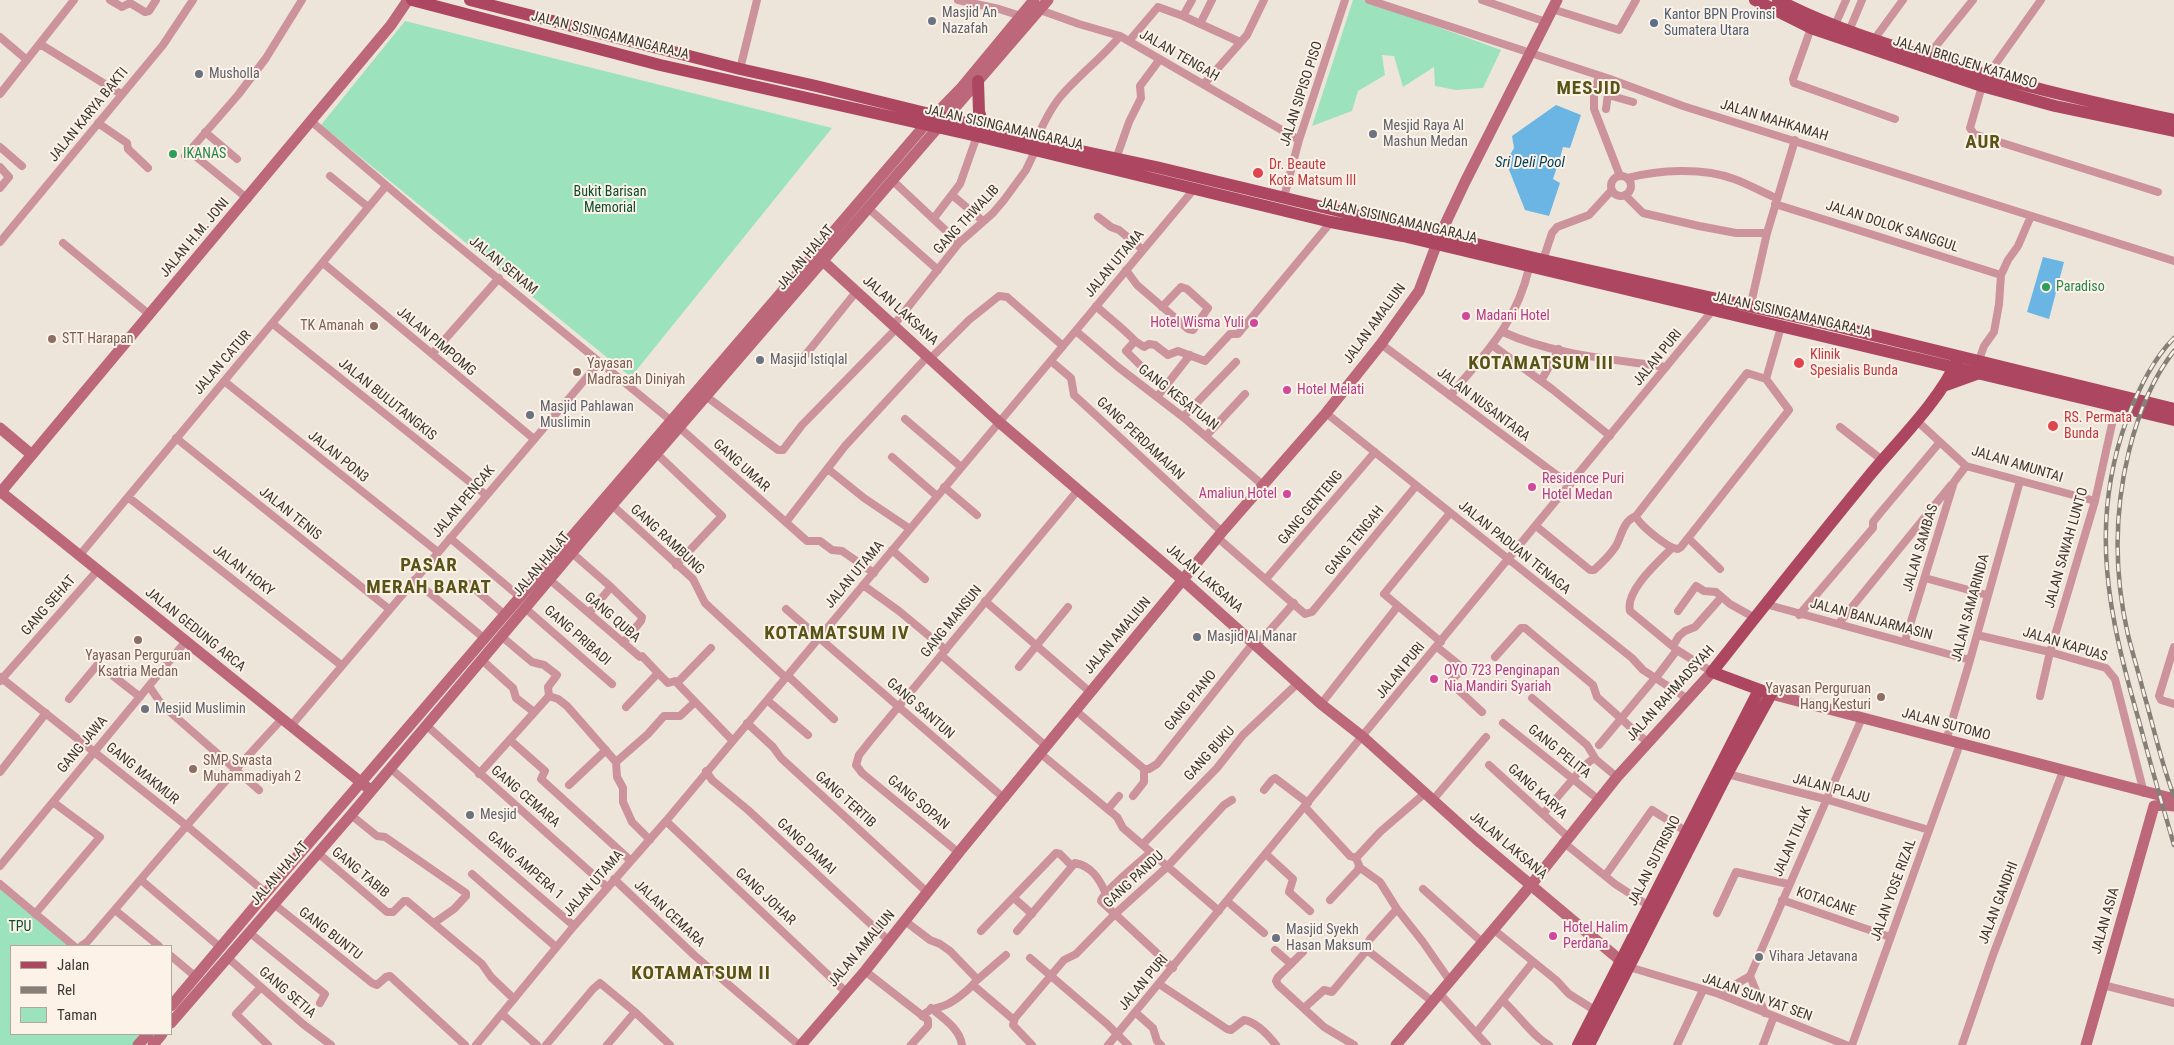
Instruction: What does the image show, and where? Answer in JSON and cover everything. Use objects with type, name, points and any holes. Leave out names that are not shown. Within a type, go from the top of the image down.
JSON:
[{"type":"main road","name":"JALAN SISINGAMANGARAJA","points":[[412,0],[660,65],[932,126],[980,132],[1036,145],[1195,188],[1332,222],[1543,260],[1750,308],[1811,320],[1956,362],[1979,373],[2023,378],[2174,409]]},
{"type":"main road","name":"JALAN SISINGAMANGARAJA","points":[[470,0],[740,69],[941,116],[980,132]]},
{"type":"main road","name":"JALAN BRIGJEN KATAMSO","points":[[1755,0],[1799,17],[1835,25],[1873,41],[1927,57],[1985,81],[2174,120]]},
{"type":"main road","name":"JALAN BRIGJEN KATAMSO","points":[[1778,0],[1810,28],[1985,81],[2055,106],[2174,131]]},
{"type":"main road","points":[[591,47],[594,32]]},
{"type":"main road","points":[[737,82],[740,69]]},
{"type":"main road","points":[[978,81],[980,132]]},
{"type":"main road","name":"JALAN SISINGAMANGARAJA","points":[[1036,145],[1116,159],[1284,197],[1438,240],[1529,268],[1780,327],[1956,362],[1979,360],[2023,378],[2116,406],[2174,420]]},
{"type":"main road","name":"JALAN RAHMADSYAH","points":[[1712,672],[1943,386],[1956,362]]},
{"type":"main road","points":[[1943,386],[1979,373]]},
{"type":"main road","name":"JALAN SUTOMO","points":[[1712,672],[1765,692]]},
{"type":"main road","name":"JALAN SUTRISNO","points":[[1578,1045],[1596,1010],[1625,964],[1727,774],[1765,692]]},
{"type":"main road","name":"JALAN SUTRISNO","points":[[1589,1045],[1649,906],[1687,832],[1765,692]]},
{"type":"street","points":[[0,94],[74,0]]},
{"type":"street","points":[[110,0],[122,8],[130,3],[145,12],[149,10],[156,0]]},
{"type":"street","name":"JALAN KARYA BAKTI","points":[[0,242],[121,94],[164,45],[193,0]]},
{"type":"street","points":[[248,199],[187,153],[266,58],[302,0]]},
{"type":"street","name":"JALAN H.M. JONI","points":[[0,492],[312,122],[391,26],[408,0]]},
{"type":"street","points":[[740,69],[757,0]]},
{"type":"street","points":[[958,0],[1021,16]]},
{"type":"street","points":[[932,126],[1021,16],[1048,0]]},
{"type":"street","points":[[1183,16],[1192,0]]},
{"type":"street","points":[[1200,24],[1212,0]]},
{"type":"street","points":[[1204,84],[1252,27],[1264,0]]},
{"type":"street","name":"JALAN SIPISO PISO","points":[[1284,197],[1299,140],[1345,0]]},
{"type":"street","name":"JALAN MAHKAMAH","points":[[1369,0],[1599,76],[1683,106],[2174,261]]},
{"type":"street","points":[[1482,0],[1546,22]]},
{"type":"street","points":[[1555,5],[1620,30],[1636,0]]},
{"type":"street","points":[[1835,25],[1846,0]]},
{"type":"street","points":[[1849,31],[1862,0]]},
{"type":"street","points":[[1873,41],[1903,0]]},
{"type":"street","points":[[1927,57],[1973,0]]},
{"type":"street","points":[[2041,0],[1985,81],[1970,128],[1974,134],[2158,192]]},
{"type":"street","points":[[941,116],[978,81],[1037,5]]},
{"type":"street","name":"JALAN TENGAH","points":[[1037,5],[1080,24],[1120,36],[1299,140]]},
{"type":"street","name":"JALAN AMALIUN","points":[[800,1045],[889,941],[1090,692],[1184,581],[1261,482],[1326,413],[1381,344],[1419,291],[1438,240],[1555,5]]},
{"type":"street","points":[[1128,41],[1158,7],[1183,16],[1240,42]]},
{"type":"street","points":[[1810,28],[1793,79],[1794,83],[1895,119]]},
{"type":"street","name":"GANG THWALIB","points":[[707,397],[778,450],[783,450],[798,430],[895,328],[959,243],[993,213],[1026,170],[1052,109],[1062,95],[1104,55],[1120,36]]},
{"type":"street","points":[[0,37],[27,60]]},
{"type":"street","points":[[40,44],[121,94]]},
{"type":"street","points":[[1116,159],[1129,122],[1141,98],[1140,86],[1160,59]]},
{"type":"street","points":[[1599,76],[1594,95],[1594,109],[1623,177],[1630,181],[1630,189],[1625,195],[1617,196],[1612,191],[1611,183],[1613,179],[1623,177]]},
{"type":"street","points":[[1606,109],[1610,80]]},
{"type":"street","points":[[1608,95],[1633,102]]},
{"type":"street","name":"JALAN SENAM","points":[[312,122],[386,186],[675,424]]},
{"type":"street","points":[[98,123],[127,143],[128,149],[148,168]]},
{"type":"street","name":"JALAN HALAT","points":[[172,1005],[266,893],[366,787],[505,614],[549,579],[657,454],[675,424],[707,397],[820,258],[892,180],[932,126]]},
{"type":"street","name":"JALAN HALAT","points":[[172,1023],[351,814],[366,787],[390,768],[482,660],[501,636],[522,602],[932,126]]},
{"type":"street","points":[[205,132],[237,159]]},
{"type":"street","points":[[934,218],[952,195],[965,172],[980,132]]},
{"type":"street","points":[[1750,308],[1775,201],[1795,140]]},
{"type":"street","points":[[0,147],[22,166]]},
{"type":"street","points":[[0,168],[9,177],[0,188]]},
{"type":"street","name":"JALAN DOLOK SANGGUL","points":[[1623,177],[1646,172],[1685,170],[1733,178],[1775,201],[2000,275]]},
{"type":"street","points":[[330,176],[368,207]]},
{"type":"street","points":[[892,180],[959,243]]},
{"type":"street","name":"JALAN CATUR","points":[[79,556],[386,186]]},
{"type":"street","name":"JALAN UTAMA","points":[[476,1045],[630,860],[666,822],[706,771],[787,677],[1195,188]]},
{"type":"street","points":[[1543,260],[1552,233],[1557,227],[1589,216],[1612,191]]},
{"type":"street","points":[[952,195],[983,221]]},
{"type":"street","points":[[1625,195],[1644,213],[1736,233],[1767,233]]},
{"type":"street","points":[[868,208],[938,270]]},
{"type":"street","points":[[1979,360],[1984,346],[1994,332],[1999,304],[2000,275],[2018,246],[2031,216]]},
{"type":"street","points":[[1098,217],[1111,227],[1119,230],[1143,250]]},
{"type":"street","points":[[1096,306],[1144,347],[1149,344],[1155,345],[1168,355],[1175,351],[1205,361],[1230,334],[1238,334],[1332,222]]},
{"type":"street","points":[[63,243],[150,315]]},
{"type":"street","name":"JALAN LAKSANA","points":[[820,258],[999,422],[1184,581],[1321,704],[1363,737],[1428,798],[1625,964]]},
{"type":"street","name":"JALAN PIMPOMG","points":[[323,264],[534,439]]},
{"type":"street","points":[[1450,396],[1503,332],[1519,301],[1529,268]]},
{"type":"street","points":[[1126,270],[1137,285],[1162,307],[1191,330],[1208,308],[1183,287],[1162,307]]},
{"type":"street","points":[[432,354],[499,278]]},
{"type":"street","points":[[804,358],[856,292]]},
{"type":"street","points":[[786,522],[846,446],[929,358],[999,296],[1007,297],[1063,346]]},
{"type":"street","name":"JALAN PURI","points":[[1108,1045],[1509,561],[1712,311]]},
{"type":"street","name":"JALAN BULUTANGKIS","points":[[273,324],[486,495]]},
{"type":"street","points":[[1766,378],[1780,327]]},
{"type":"street","name":"GANG KESATUAN","points":[[1076,331],[1183,416],[1261,482]]},
{"type":"street","points":[[1503,332],[1523,341],[1559,349],[1666,367]]},
{"type":"street","points":[[1135,341],[1126,352],[1141,366]]},
{"type":"street","name":"JALAN NUSANTARA","points":[[1381,344],[1570,485]]},
{"type":"street","points":[[1492,345],[1610,436]]},
{"type":"street","points":[[1541,381],[1559,349]]},
{"type":"street","points":[[1157,397],[1190,355]]},
{"type":"street","name":"GANG PERDAMAIAN","points":[[1050,361],[1071,378],[1074,395],[1220,535],[1305,614],[1312,612]]},
{"type":"street","points":[[1183,416],[1236,362]]},
{"type":"street","name":"JALAN PENCAK","points":[[87,945],[235,769],[286,722],[342,665],[599,363]]},
{"type":"street","points":[[1536,526],[1592,571],[1616,546],[1630,519],[1636,516],[1747,373],[1766,378],[1789,410],[1678,549],[1672,548],[1641,525],[1636,516]]},
{"type":"street","name":"JALAN PON3","points":[[224,381],[438,552]]},
{"type":"street","points":[[1206,436],[1245,394]]},
{"type":"street","name":"JALAN SAWAH LUNTO","points":[[2040,696],[2050,652],[2095,501],[2116,406]]},
{"type":"street","name":"JALAN PADUAN TENAGA","points":[[1326,413],[1509,561],[1688,699]]},
{"type":"street","points":[[905,420],[961,467]]},
{"type":"street","name":"JALAN AMUNTAI","points":[[1916,420],[1966,466],[2095,501]]},
{"type":"street","name":"GANG UMAR","points":[[675,424],[807,541],[820,541],[832,550],[842,551],[874,573]]},
{"type":"street","points":[[1840,427],[1882,460]]},
{"type":"street","points":[[0,428],[32,455]]},
{"type":"street","name":"JALAN TENIS","points":[[176,438],[389,609]]},
{"type":"street","points":[[1799,614],[1873,528],[1873,522],[1940,442]]},
{"type":"street","name":"GANG GENTENG","points":[[1266,579],[1374,452]]},
{"type":"street","points":[[657,454],[722,514],[722,518],[676,564]]},
{"type":"street","points":[[892,457],[937,496]]},
{"type":"street","name":"JALAN SAMBAS","points":[[1905,641],[1954,482],[1966,466]]},
{"type":"street","points":[[828,469],[864,498],[910,529]]},
{"type":"street","name":"JALAN SAMARINDA","points":[[1946,740],[2020,481]]},
{"type":"street","points":[[1839,624],[1954,482]]},
{"type":"street","name":"GANG TENGAH","points":[[1312,612],[1416,486]]},
{"type":"street","points":[[944,487],[978,515]]},
{"type":"street","name":"GANG MANSUN","points":[[862,773],[856,766],[859,755],[1078,490]]},
{"type":"street","name":"JALAN GEDUNG ARCA","points":[[0,492],[366,787]]},
{"type":"street","name":"JALAN HOKY","points":[[128,497],[342,665]]},
{"type":"street","name":"GANG RAMBUNG","points":[[612,506],[698,586],[705,603],[834,719]]},
{"type":"street","points":[[1450,513],[1384,594],[1463,668],[1450,682],[1482,712]]},
{"type":"street","name":"GANG PRIBADI","points":[[450,538],[612,684]]},
{"type":"street","points":[[1688,538],[1720,569]]},
{"type":"street","points":[[1672,548],[1643,578],[1628,604],[1630,611],[1675,648],[1712,672]]},
{"type":"street","points":[[892,550],[925,579]]},
{"type":"street","points":[[572,553],[612,587],[642,619],[623,643]]},
{"type":"street","name":"GANG SEHAT","points":[[1,679],[97,570]]},
{"type":"street","points":[[1925,578],[1987,596]]},
{"type":"street","name":"GANG QUBA","points":[[549,579],[623,643],[640,657],[642,656],[668,683],[674,681],[732,740]]},
{"type":"street","points":[[414,580],[485,638]]},
{"type":"street","points":[[469,584],[505,614]]},
{"type":"street","points":[[863,585],[899,611],[1044,751],[1117,816],[1123,828],[1219,911]]},
{"type":"street","points":[[1678,611],[1696,586],[1704,591],[1716,592],[1755,618]]},
{"type":"street","points":[[589,613],[612,587]]},
{"type":"street","points":[[985,601],[1090,692]]},
{"type":"street","points":[[1599,746],[1656,676],[1675,648],[1679,636],[1695,627],[1718,601]]},
{"type":"street","name":"GANG PIANO","points":[[1144,769],[1149,769],[1157,764],[1255,644],[1294,603]]},
{"type":"street","name":"JALAN BANJARMASIN","points":[[1766,604],[1970,660]]},
{"type":"street","points":[[1321,704],[1398,606]]},
{"type":"street","points":[[1019,667],[1068,608]]},
{"type":"street","name":"GANG SANTUN","points":[[786,609],[1005,799]]},
{"type":"street","points":[[1495,657],[1521,628],[1525,628],[1593,686],[1597,697],[1647,742]]},
{"type":"street","name":"JALAN KAPUAS","points":[[1977,635],[2050,652],[2106,668],[2114,679],[2144,793]]},
{"type":"street","points":[[479,774],[549,696],[548,687],[557,675],[544,665],[532,662],[501,636]]},
{"type":"street","name":"GANG JAWA","points":[[0,866],[186,641]]},
{"type":"street","points":[[2174,647],[2159,696],[2162,700],[2174,704]]},
{"type":"street","points":[[676,683],[711,648]]},
{"type":"street","points":[[482,660],[512,688],[516,698],[534,712]]},
{"type":"street","points":[[69,700],[98,664],[140,697]]},
{"type":"street","name":"JALAN RAHMADSYAH","points":[[1396,1045],[1531,885],[1566,839],[1647,742],[1712,672]]},
{"type":"street","points":[[626,707],[658,673]]},
{"type":"street","name":"GANG MAKMUR","points":[[1,679],[187,826],[266,893]]},
{"type":"street","name":"GANG BUKU","points":[[1142,844],[1217,768],[1243,736],[1298,683]]},
{"type":"street","points":[[149,686],[162,705],[259,790]]},
{"type":"street","name":"JALAN SUTOMO","points":[[1765,692],[2144,793],[2174,799]]},
{"type":"street","points":[[549,696],[558,699],[567,706],[616,762],[618,777],[623,788],[623,802],[626,811],[632,822],[650,840]]},
{"type":"street","points":[[1532,698],[1587,745],[1595,758],[1618,777]]},
{"type":"street","points":[[767,700],[808,735]]},
{"type":"street","points":[[616,762],[648,734],[664,716],[680,716],[694,702]]},
{"type":"street","points":[[1076,710],[1144,769],[1144,782],[1133,796]]},
{"type":"street","points":[[0,772],[46,713]]},
{"type":"street","name":"JALAN TILAK","points":[[1750,976],[1788,884],[1862,718]]},
{"type":"street","name":"GANG PELITA","points":[[1503,722],[1599,800]]},
{"type":"street","name":"GANG TERTIB","points":[[747,723],[773,747],[781,758],[928,893]]},
{"type":"street","name":"GANG CEMARA","points":[[426,725],[607,887]]},
{"type":"street","points":[[1356,858],[1380,832],[1428,798],[1486,737]]},
{"type":"street","points":[[510,740],[545,771],[541,779],[630,860]]},
{"type":"street","name":"JALAN YOSE RIZAL","points":[[1852,1045],[1960,744]]},
{"type":"street","points":[[569,785],[606,750]]},
{"type":"street","points":[[1543,814],[1584,766],[1595,758]]},
{"type":"street","name":"GANG KARYA","points":[[1489,765],[1543,814],[1605,876],[1626,893],[1649,906]]},
{"type":"street","name":"GANG AMPERA 1","points":[[390,768],[574,926]]},
{"type":"street","name":"GANG DAMAI","points":[[706,771],[712,780],[748,810],[889,941]]},
{"type":"street","name":"JALAN GANDHI","points":[[1962,1045],[1993,955],[2063,771]]},
{"type":"street","name":"GANG SOPAN","points":[[862,773],[959,853]]},
{"type":"street","name":"JALAN PLAJU","points":[[1727,774],[1826,799],[1929,830]]},
{"type":"street","points":[[1264,790],[1275,778],[1307,805],[1350,856],[1356,858]]},
{"type":"street","points":[[1108,809],[1119,796]]},
{"type":"street","name":"GANG PANDU","points":[[1014,1020],[1064,960],[1076,954],[1114,915],[1167,867],[1213,816],[1232,800]]},
{"type":"street","points":[[35,914],[100,837],[53,802]]},
{"type":"street","name":"JALAN ASIA","points":[[2086,1045],[2155,805],[2174,806]]},
{"type":"street","points":[[1605,876],[1652,810],[1687,832]]},
{"type":"street","points":[[351,814],[377,836],[386,837],[466,893],[466,896],[456,907],[434,923],[482,964],[491,977],[514,999]]},
{"type":"street","name":"GANG JOHAR","points":[[666,822],[846,992]]},
{"type":"street","points":[[1150,852],[1121,880],[1105,892],[1101,901],[1173,968]]},
{"type":"street","name":"GANG TABIB","points":[[318,853],[387,912],[392,912],[404,901],[407,901],[434,923]]},
{"type":"street","points":[[981,931],[1056,854],[1060,854],[1072,866]]},
{"type":"street","points":[[1267,855],[1293,879],[1289,892],[1310,911]]},
{"type":"street","points":[[1356,858],[1359,867],[1380,882],[1397,909],[1423,942],[1450,982]]},
{"type":"street","points":[[1017,931],[1077,862],[1093,871],[1100,880],[1105,892]]},
{"type":"street","points":[[1330,900],[1359,867]]},
{"type":"street","points":[[1717,913],[1736,872],[1788,884]]},
{"type":"street","points":[[472,874],[556,947]]},
{"type":"street","name":"JALAN CEMARA","points":[[614,879],[694,955],[800,1045]]},
{"type":"street","points":[[141,880],[221,948]]},
{"type":"street","points":[[0,884],[73,945]]},
{"type":"street","points":[[1423,889],[1482,942]]},
{"type":"street","points":[[1014,898],[1032,914]]},
{"type":"street","name":"KOTACANE","points":[[1782,900],[1890,938]]},
{"type":"street","points":[[1227,902],[1264,933]]},
{"type":"street","name":"GANG BUNTU","points":[[274,904],[372,983],[377,985],[390,976],[466,1045]]},
{"type":"street","points":[[1304,1008],[1324,990],[1332,992],[1367,950],[1366,947],[1370,939],[1397,909]]},
{"type":"street","points":[[115,910],[158,945]]},
{"type":"street","points":[[905,921],[930,940],[950,951],[975,982],[1014,1020],[1015,1028],[1032,1045]]},
{"type":"street","points":[[1492,929],[1556,980],[1569,994],[1596,1010]]},
{"type":"street","points":[[250,933],[325,994],[320,1003]]},
{"type":"street","points":[[1274,950],[1291,964]]},
{"type":"street","points":[[1367,950],[1436,998],[1477,1032],[1487,1045]]},
{"type":"street","points":[[1303,952],[1276,981],[1278,986],[1324,1027],[1354,1045]]},
{"type":"street","points":[[931,1008],[944,1006],[1006,955]]},
{"type":"street","points":[[172,957],[196,977]]},
{"type":"street","name":"GANG SETIA","points":[[228,958],[331,1045]]},
{"type":"street","points":[[1030,958],[1107,1024],[1128,1045]]},
{"type":"street","points":[[1477,1032],[1533,962]]},
{"type":"street","name":"JALAN SUN YAT SEN","points":[[1625,964],[1719,994],[1846,1045]]},
{"type":"street","points":[[865,970],[925,1018],[928,1026],[911,1045]]},
{"type":"street","points":[[1719,994],[1750,976],[1765,1014]]},
{"type":"street","points":[[546,1045],[599,984],[622,1000],[670,1045]]},
{"type":"street","points":[[1159,984],[1227,1029],[1231,1030],[1244,1020],[1248,1021],[1267,1034],[1276,1045]]},
{"type":"street","points":[[2103,985],[2174,1003]]},
{"type":"street","points":[[261,987],[236,1014],[268,1045]]},
{"type":"street","points":[[1677,1045],[1703,990]]},
{"type":"street","points":[[1503,1001],[1535,1036],[1549,1045]]},
{"type":"street","points":[[925,1018],[931,1008]]},
{"type":"street","points":[[931,1008],[958,1033],[962,1045]]},
{"type":"street","points":[[607,1045],[635,1012]]},
{"type":"street","points":[[1135,1012],[1153,1028],[1157,1041],[1161,1045]]},
{"type":"street","points":[[502,1014],[537,1045]]},
{"type":"street","points":[[1763,1045],[1774,1016]]},
{"type":"street","points":[[138,1045],[147,1035]]},
{"type":"street","points":[[153,1045],[161,1035]]},
{"type":"green space","points":[[1353,0],[1364,0],[1501,50],[1483,88],[1456,90],[1435,86],[1434,67],[1403,87],[1394,56],[1382,55],[1385,75],[1358,91],[1352,111],[1312,126]]},
{"type":"green space","name":"Bukit Barisan Memorial","points":[[405,21],[832,128],[631,377],[321,125]]},
{"type":"green space","name":"TPU","points":[[0,886],[70,945],[10,945],[10,1035],[145,1035],[136,1045],[0,1045]]},
{"type":"water","name":"Sri Deli Pool","points":[[1556,105],[1581,115],[1570,148],[1563,147],[1560,158],[1555,157],[1552,166],[1557,167],[1553,179],[1560,183],[1549,216],[1525,210],[1506,162],[1514,148],[1512,136]]},
{"type":"water","name":"Paradiso","points":[[2043,257],[2064,262],[2049,319],[2027,312]]},
{"type":"railway","points":[[2174,338],[2146,376],[2127,419],[2115,458],[2108,496],[2106,534],[2107,571],[2119,645],[2174,845]]},
{"type":"railway","points":[[2174,351],[2152,386],[2141,411],[2124,474],[2118,520],[2118,566],[2123,612],[2161,758],[2174,796]]},
{"type":"place","name":"Masjid An Nazafah","points":[[932,21]]},
{"type":"place","name":"Kantor BPN Provinsi Sumatera Utara","points":[[1654,23]]},
{"type":"place","name":"Musholla","points":[[199,74]]},
{"type":"place","name":"Mesjid Raya Al Mashun Medan","points":[[1373,134]]},
{"type":"place","name":"IKANAS","points":[[173,154]]},
{"type":"place","name":"Dr. Beaute Kota Matsum III","points":[[1258,173]]},
{"type":"place","name":"Paradiso","points":[[2046,287]]},
{"type":"place","name":"Madani Hotel","points":[[1466,316]]},
{"type":"place","name":"Hotel Wisma Yuli","points":[[1254,323]]},
{"type":"place","name":"TK Amanah","points":[[374,326]]},
{"type":"place","name":"STT Harapan","points":[[52,339]]},
{"type":"place","name":"Masjid Istiqlal","points":[[760,360]]},
{"type":"place","name":"Klinik Spesialis Bunda","points":[[1799,363]]},
{"type":"place","name":"Yayasan Madrasah Diniyah","points":[[577,372]]},
{"type":"place","name":"Hotel Melati","points":[[1287,390]]},
{"type":"place","name":"Masjid Pahlawan Muslimin","points":[[530,415]]},
{"type":"place","name":"RS. Permata Bunda","points":[[2053,426]]},
{"type":"place","name":"Residence Puri Hotel Medan","points":[[1532,487]]},
{"type":"place","name":"Amaliun Hotel","points":[[1287,494]]},
{"type":"place","name":"Masjid Al Manar","points":[[1197,637]]},
{"type":"place","name":"Yayasan Perguruan Ksatria Medan","points":[[138,640]]},
{"type":"place","name":"OYO 723 Penginapan Nia Mandiri Syariah","points":[[1434,679]]},
{"type":"place","name":"Yayasan Perguruan Hang Kesturi","points":[[1881,697]]},
{"type":"place","name":"Mesjid Muslimin","points":[[145,709]]},
{"type":"place","name":"SMP Swasta Muhammadiyah 2","points":[[193,769]]},
{"type":"place","name":"Mesjid","points":[[470,815]]},
{"type":"place","name":"Hotel Halim Perdana","points":[[1553,936]]},
{"type":"place","name":"Masjid Syekh Hasan Maksum","points":[[1276,938]]},
{"type":"place","name":"Vihara Jetavana","points":[[1759,957]]},
{"type":"district","name":"MESJID","points":[[1589,89]]},
{"type":"district","name":"AUR","points":[[1983,143]]},
{"type":"district","name":"KOTAMATSUM III","points":[[1541,364]]},
{"type":"district","name":"PASAR MERAH BARAT","points":[[429,577]]},
{"type":"district","name":"KOTAMATSUM IV","points":[[837,634]]},
{"type":"district","name":"KOTAMATSUM II","points":[[701,974]]}]
